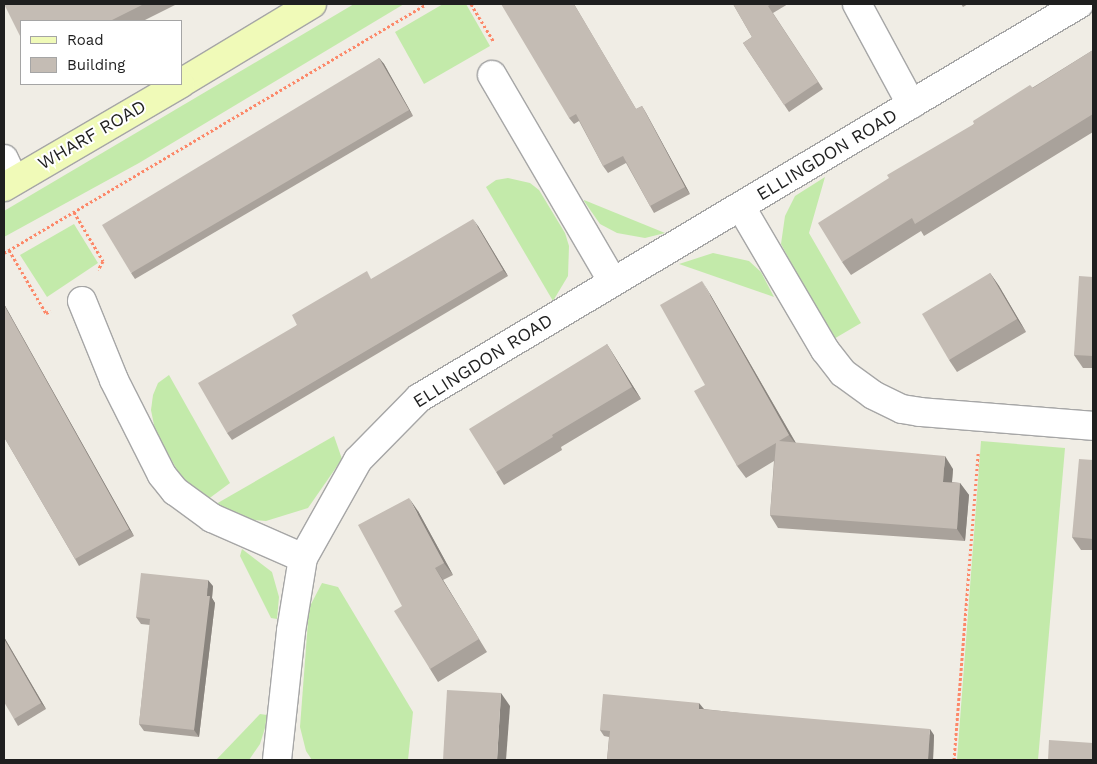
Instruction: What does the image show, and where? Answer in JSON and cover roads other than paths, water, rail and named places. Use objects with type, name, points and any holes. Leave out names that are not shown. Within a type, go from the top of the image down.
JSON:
[{"type":"main road","name":"WHARF ROAD","points":[[182,82],[312,4]]},
{"type":"main road","name":"WHARF ROAD","points":[[7,175],[177,85]]},
{"type":"street","name":"ELLINGDON ROAD","points":[[857,4],[911,104]]},
{"type":"street","name":"ELLINGDON ROAD","points":[[277,760],[290,632],[303,558],[358,460],[419,398],[612,280],[741,207],[1079,4]]},
{"type":"street","points":[[492,75],[612,280]]},
{"type":"street","points":[[741,207],[825,350],[858,386],[902,409],[981,418],[1093,426]]},
{"type":"street","points":[[82,301],[114,380],[162,475],[175,491],[212,518],[303,558]]}]
